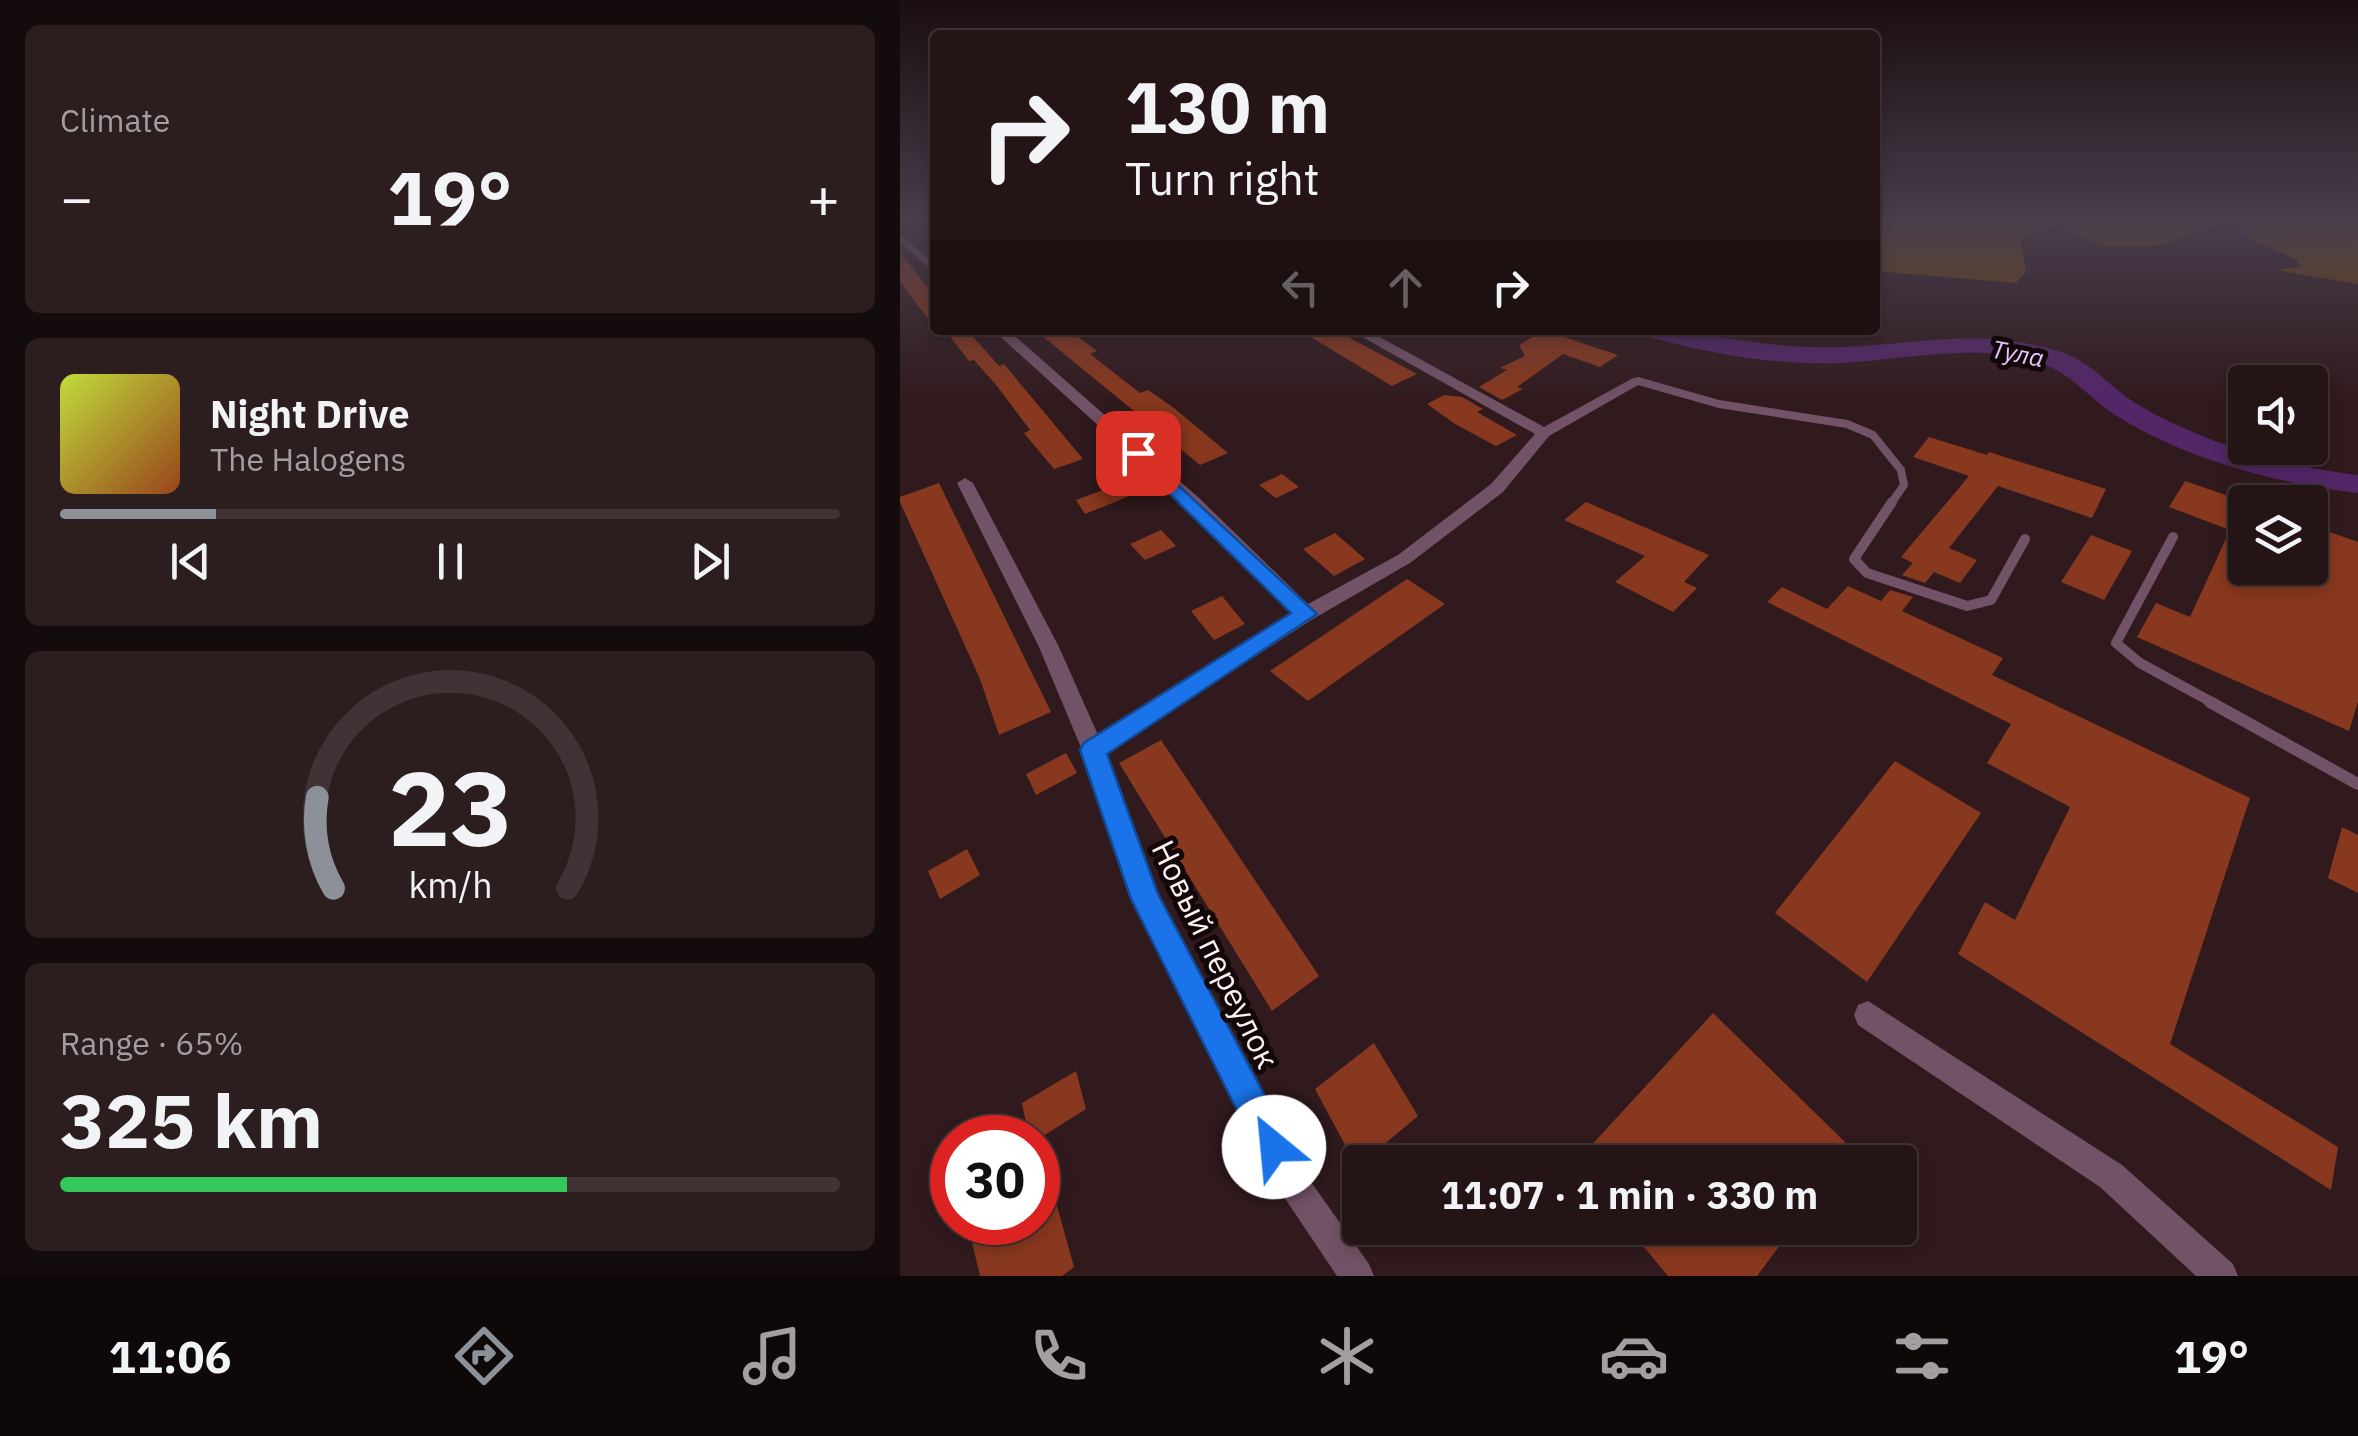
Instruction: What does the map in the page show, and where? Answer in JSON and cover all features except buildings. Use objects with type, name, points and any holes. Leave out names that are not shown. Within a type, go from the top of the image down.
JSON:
[{"type":"street","points":[[1006,335],[1193,502],[1306,614]]},
{"type":"street","points":[[1367,335],[1544,433]]},
{"type":"street","points":[[1093,750],[1306,614],[1419,548],[1497,488],[1544,433],[1638,381]]},
{"type":"street","name":"Новый переулок","points":[[965,483],[1049,647],[1093,750],[1146,899],[1293,1183],[1357,1276]]},
{"type":"street","points":[[1868,1015],[2110,1176],[2221,1276]]},
{"type":"lane","points":[[1638,381],[1719,404],[1847,424],[1873,435],[1901,470],[1904,485],[1854,559],[1866,573],[1968,606],[1991,600],[2025,539]]},
{"type":"lane","points":[[2172,537],[2116,643],[2140,663],[2358,784]]},
{"type":"waterway","name":"Тула","points":[[1670,335],[1769,353],[1840,355],[1960,343],[2024,351],[2072,366],[2127,411],[2186,439],[2271,468],[2358,484]]},
{"type":"route","points":[[1138,453],[1306,614],[1093,750],[1146,899],[1274,1147]]}]
